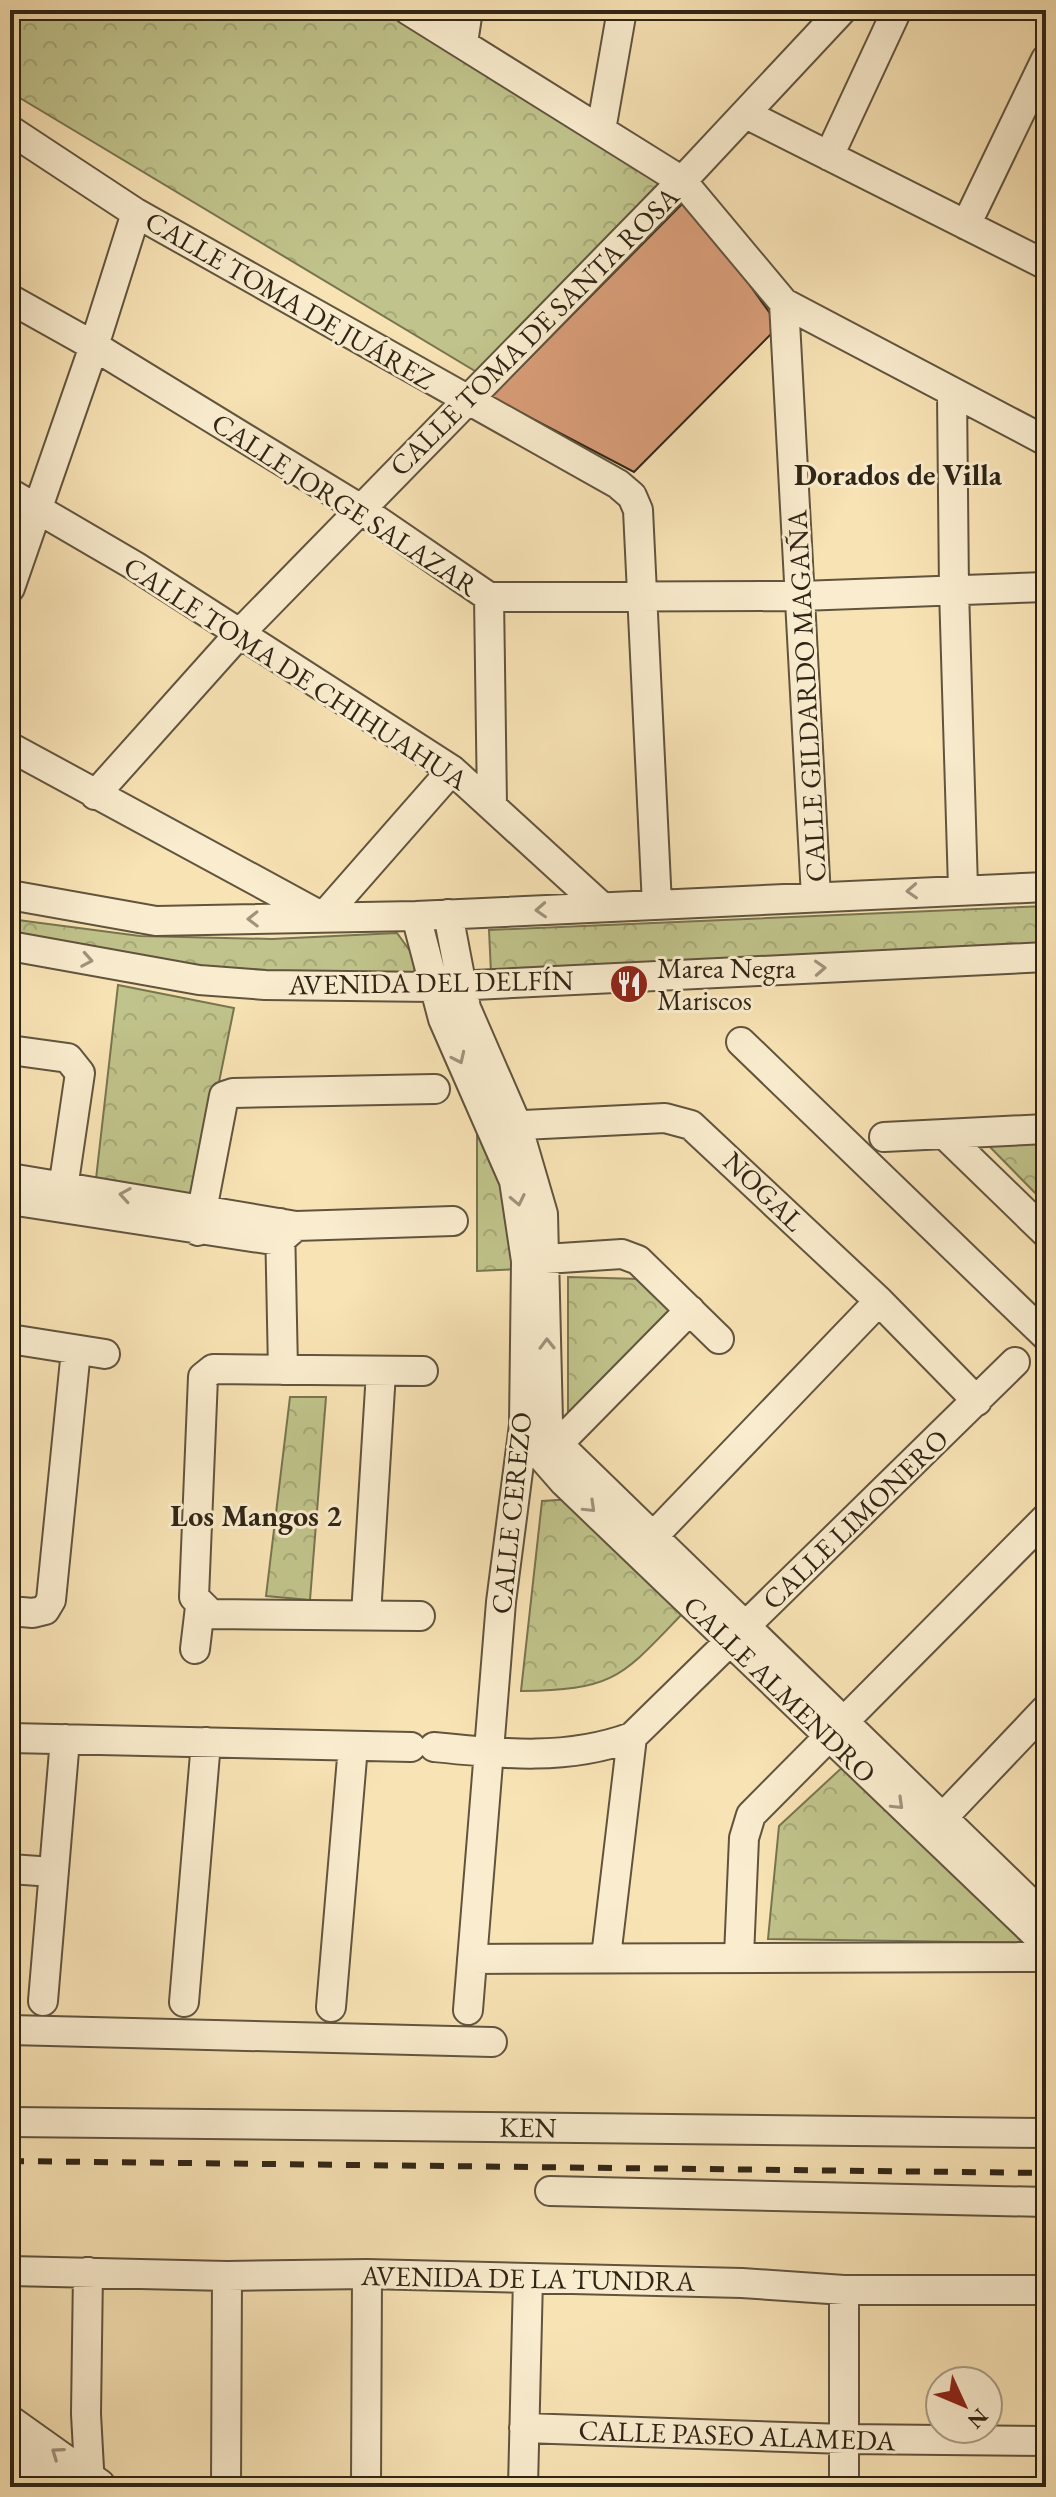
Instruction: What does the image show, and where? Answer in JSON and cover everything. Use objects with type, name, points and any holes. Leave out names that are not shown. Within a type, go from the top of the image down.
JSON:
[{"type":"street","points":[[408,10],[682,181],[784,303],[1046,441]]},
{"type":"street","points":[[463,43],[468,10]]},
{"type":"street","points":[[601,130],[622,10]]},
{"type":"street","name":"CALLE TOMA DE SANTA ROSA","points":[[95,795],[239,634],[682,181],[842,10]]},
{"type":"street","points":[[829,156],[897,10]]},
{"type":"street","points":[[966,225],[1046,59]]},
{"type":"street","points":[[746,114],[1046,265]]},
{"type":"street","name":"CALLE TOMA DE JUÁREZ","points":[[10,130],[136,213],[618,484],[632,496],[638,510],[642,597]]},
{"type":"street","points":[[10,588],[94,346],[136,213]]},
{"type":"street","name":"CALLE JORGE SALAZAR","points":[[10,299],[94,346],[359,508],[489,597],[801,596],[1046,587]]},
{"type":"street","name":"CALLE GILDARDO MAGAÑA","points":[[784,303],[816,897]]},
{"type":"street","points":[[952,394],[963,888]]},
{"type":"street","name":"CALLE TOMA DE CHIHUAHUA","points":[[10,493],[135,566],[452,770],[602,907]]},
{"type":"street","points":[[489,597],[492,805]]},
{"type":"street","points":[[642,597],[657,905]]},
{"type":"street","points":[[10,747],[323,917]]},
{"type":"street","points":[[323,917],[452,770]]},
{"type":"street","points":[[10,895],[156,921],[416,916],[963,888],[1046,887]]},
{"type":"street","name":"AVENIDA DEL DELFÍN","points":[[448,914],[462,985]]},
{"type":"street","name":"AVENIDA DEL DELFÍN","points":[[416,916],[433,987]]},
{"type":"street","name":"AVENIDA DEL DELFÍN","points":[[10,946],[199,980],[265,985],[433,987],[1046,957]]},
{"type":"street","name":"CALLE CEREZO","points":[[462,985],[504,1126],[514,1181],[536,1259],[544,1430],[514,1507],[488,1752],[468,2010]]},
{"type":"street","name":"CALLE CEREZO","points":[[433,987],[454,1049],[504,1126]]},
{"type":"street","points":[[741,1042],[1046,1336]]},
{"type":"street","points":[[10,1050],[68,1058],[80,1073],[62,1196]]},
{"type":"street","points":[[200,1220],[224,1096],[435,1089]]},
{"type":"street","name":"NOGAL","points":[[504,1126],[665,1118],[691,1125],[879,1301],[977,1401]]},
{"type":"street","points":[[884,1137],[1046,1129]]},
{"type":"street","points":[[944,1134],[1046,1233]]},
{"type":"street","points":[[10,1178],[62,1196],[200,1220],[285,1229],[453,1221]]},
{"type":"street","points":[[10,1200],[62,1196]]},
{"type":"street","points":[[283,1370],[285,1229]]},
{"type":"street","points":[[536,1259],[622,1254],[638,1260],[719,1339]]},
{"type":"street","points":[[645,1544],[879,1301]]},
{"type":"street","points":[[544,1430],[690,1310]]},
{"type":"street","points":[[10,1339],[105,1354]]},
{"type":"street","points":[[10,1611],[33,1613],[45,1610],[51,1600],[76,1350]]},
{"type":"street","name":"CALLE LIMONERO","points":[[10,1738],[422,1747],[555,1755],[598,1749],[632,1737],[1015,1362]]},
{"type":"street","points":[[420,1616],[211,1614],[200,1607],[194,1597],[203,1377],[213,1369],[423,1371]]},
{"type":"street","points":[[366,1615],[381,1372]]},
{"type":"street","name":"CALLE ALMENDRO","points":[[645,1544],[564,1482],[536,1450],[544,1430],[645,1544],[935,1825],[1036,1910],[1046,1944]]},
{"type":"street","points":[[514,1507],[550,1483],[564,1482]]},
{"type":"street","points":[[739,1956],[747,1825],[751,1815],[835,1727],[1046,1518]]},
{"type":"street","points":[[195,1649],[200,1607]]},
{"type":"street","points":[[935,1825],[1046,1709]]},
{"type":"street","points":[[606,1957],[632,1737]]},
{"type":"street","points":[[43,2001],[65,1739]]},
{"type":"street","points":[[184,2002],[206,1742]]},
{"type":"street","points":[[331,2007],[353,1746]]},
{"type":"street","points":[[10,1869],[53,1872]]},
{"type":"street","points":[[472,1959],[1046,1957]]},
{"type":"street","points":[[10,2030],[492,2042]]},
{"type":"street","name":"KEN","points":[[10,2122],[1046,2133]]},
{"type":"street","points":[[550,2191],[1046,2202]]},
{"type":"street","name":"AVENIDA DE LA TUNDRA","points":[[10,2271],[227,2276],[367,2274],[742,2283],[844,2290],[1046,2290]]},
{"type":"street","points":[[88,2272],[86,2414],[95,2484]]},
{"type":"street","points":[[366,2487],[367,2274]]},
{"type":"street","points":[[226,2487],[227,2276]]},
{"type":"street","points":[[523,2487],[528,2278]]},
{"type":"street","points":[[844,2290],[844,2487]]},
{"type":"street","points":[[10,2420],[95,2484]]},
{"type":"street","name":"CALLE PASEO ALAMEDA","points":[[524,2428],[845,2439],[1046,2441]]},
{"type":"street","points":[[10,2454],[56,2487]]},
{"type":"green space","points":[[10,10],[385,10],[660,182],[480,374],[10,92]]},
{"type":"green space","points":[[1046,906],[1046,949],[491,973],[489,930]]},
{"type":"green space","points":[[10,919],[140,936],[272,939],[397,933],[413,955],[415,977],[203,969],[10,937]]},
{"type":"green space","points":[[118,985],[234,1008],[196,1196],[96,1179]]},
{"type":"green space","points":[[477,1114],[519,1212],[520,1269],[477,1271]]},
{"type":"green space","points":[[1046,1143],[1046,1204],[987,1144]]},
{"type":"green space","points":[[568,1277],[641,1279],[674,1313],[568,1422]]},
{"type":"green space","points":[[290,1397],[326,1397],[310,1600],[266,1596]]},
{"type":"green space","points":[[573,1499],[686,1610],[647,1650],[616,1675],[578,1687],[521,1691],[542,1501]]},
{"type":"green space","points":[[848,1762],[1037,1943],[768,1939],[779,1826]]},
{"type":"building","points":[[688,198],[779,326],[634,472],[491,397]]},
{"type":"railway","points":[[10,2161],[1046,2173]]},
{"type":"place","name":"Marea Negra Mariscos","points":[[629,984]]},
{"type":"district","name":"Dorados de Villa","points":[[898,474]]},
{"type":"district","name":"Los Mangos 2","points":[[256,1515]]}]
